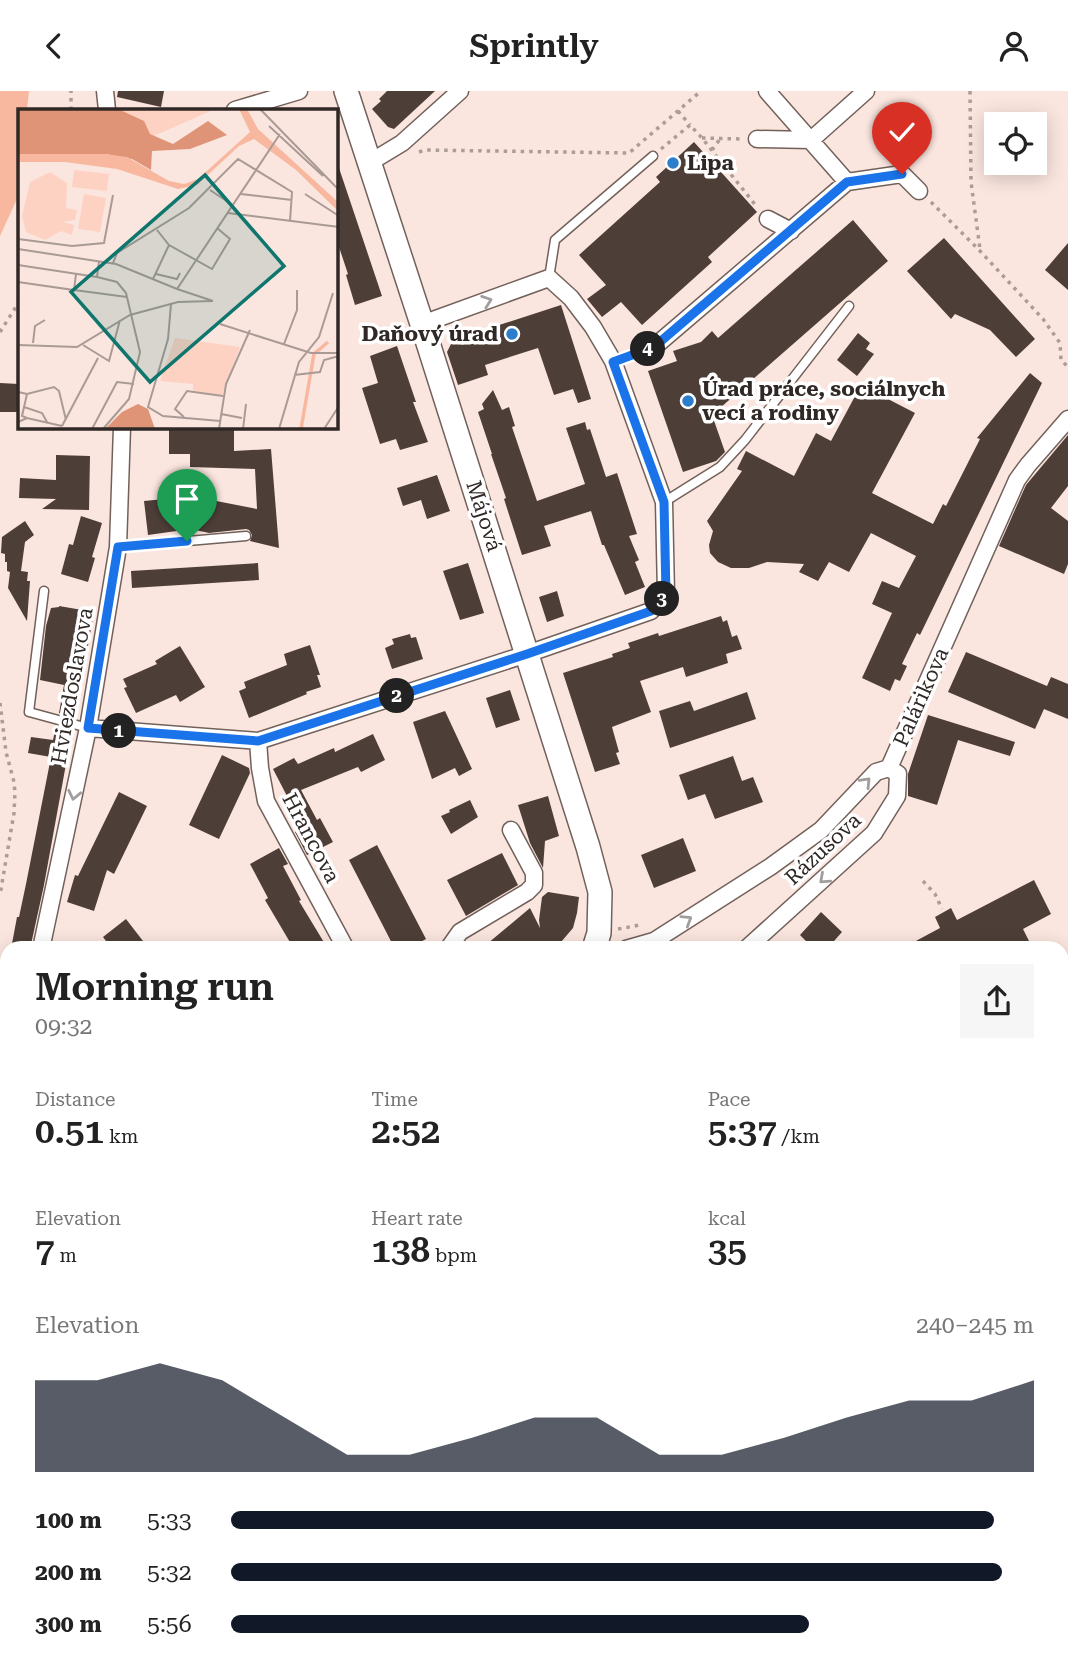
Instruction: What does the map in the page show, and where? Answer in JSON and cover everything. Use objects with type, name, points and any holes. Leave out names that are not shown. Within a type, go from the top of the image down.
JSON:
[{"type":"main road","name":"Májová","points":[[346,91],[575,803],[600,892],[599,941]]},
{"type":"street","points":[[105,91],[107,109]]},
{"type":"street","points":[[238,109],[274,95],[299,91]]},
{"type":"street","points":[[369,163],[402,143],[460,91]]},
{"type":"street","points":[[767,91],[847,182]]},
{"type":"street","points":[[757,139],[811,140],[866,91]]},
{"type":"street","points":[[654,347],[847,182],[902,174],[919,191]]},
{"type":"street","points":[[768,219],[791,231]]},
{"type":"street","points":[[88,728],[258,741],[651,611],[666,594],[664,502],[613,362],[593,327],[571,298],[549,278],[422,324]]},
{"type":"street","name":"Palárikova","points":[[654,941],[770,867],[821,830],[876,772],[889,768],[1017,480],[1068,419]]},
{"type":"street","name":"Hviezdoslavova","points":[[43,941],[88,728],[118,547],[122,429]]},
{"type":"street","name":"Hrancova","points":[[258,741],[265,801],[342,941]]},
{"type":"street","name":"Rázusova","points":[[755,941],[874,833],[898,796],[898,774],[889,768]]},
{"type":"street","points":[[454,941],[460,932],[527,892],[534,885],[534,873],[512,830]]},
{"type":"lane","points":[[549,278],[555,240],[653,156]]},
{"type":"lane","points":[[664,502],[720,467],[745,440],[849,306]]},
{"type":"lane","points":[[613,362],[654,347]]},
{"type":"lane","points":[[118,547],[246,536]]},
{"type":"lane","points":[[44,591],[29,712],[88,728]]},
{"type":"path","points":[[71,91],[71,109]]},
{"type":"path","points":[[412,154],[425,150],[629,153],[701,91]]},
{"type":"path","points":[[970,91],[971,182],[980,251]]},
{"type":"path","points":[[677,111],[768,219]]},
{"type":"path","points":[[653,156],[690,125]]},
{"type":"path","points":[[702,138],[757,139]]},
{"type":"path","points":[[712,150],[720,139]]},
{"type":"path","points":[[919,191],[1043,319],[1060,343],[1061,360],[1068,367]]},
{"type":"path","points":[[0,332],[18,304]]},
{"type":"path","points":[[0,703],[6,752],[16,793],[0,895]]},
{"type":"path","points":[[923,881],[935,894],[942,909]]},
{"type":"shaded area","points":[[0,91],[29,91],[27,109],[18,109],[17,199],[0,236]]},
{"type":"building","points":[[118,91],[164,91],[161,107],[117,97]]},
{"type":"building","points":[[387,91],[435,91],[394,129],[388,127],[372,109]]},
{"type":"building","points":[[694,142],[757,212],[708,257],[712,262],[642,325],[621,302],[602,317],[587,299],[606,285],[579,255],[660,182],[656,177]]},
{"type":"building","points":[[338,168],[382,296],[355,305],[338,244]]},
{"type":"building","points":[[853,220],[888,261],[712,415],[725,452],[716,461],[683,472],[648,371],[677,361],[673,351],[701,342],[712,331],[718,338]]},
{"type":"building","points":[[944,238],[1035,339],[1016,357],[990,330],[955,314],[951,319],[907,271]]},
{"type":"building","points":[[1068,243],[1068,290],[1045,270]]},
{"type":"building","points":[[561,305],[591,399],[578,403],[573,389],[554,395],[538,348],[485,365],[488,375],[458,385],[447,352],[453,340]]},
{"type":"building","points":[[858,333],[870,343],[866,349],[874,354],[857,376],[837,360]]},
{"type":"building","points":[[397,346],[428,442],[400,450],[396,439],[380,444],[362,388],[378,383],[370,356]]},
{"type":"building","points":[[1030,373],[1042,383],[920,635],[917,633],[902,664],[907,666],[900,681],[895,679],[890,691],[862,678],[892,613],[872,604],[882,581],[899,588],[916,556],[871,533],[849,572],[829,562],[818,581],[799,572],[804,564],[767,562],[749,568],[731,568],[718,562],[710,553],[713,531],[707,521],[742,471],[737,469],[746,451],[794,476],[816,433],[831,441],[861,385],[915,413],[872,493],[933,524],[943,504],[946,506],[980,439],[977,438]]},
{"type":"building","points":[[0,383],[18,384],[18,412],[0,412]]},
{"type":"building","points":[[493,390],[502,410],[509,407],[515,426],[512,427],[537,501],[585,484],[566,428],[585,422],[587,430],[590,429],[606,477],[617,473],[637,534],[629,536],[639,560],[635,562],[645,587],[625,595],[602,545],[591,511],[544,526],[551,546],[522,555],[478,412],[484,409],[482,404]]},
{"type":"building","points":[[169,429],[234,429],[234,451],[271,449],[279,548],[250,541],[252,535],[246,529],[209,533],[191,529],[148,535],[144,501],[185,497],[186,486],[200,487],[201,498],[257,509],[255,469],[190,467],[190,454],[169,454]]},
{"type":"building","points":[[1068,435],[1068,486],[1051,508],[1068,521],[1068,564],[1064,574],[999,546],[1026,485]]},
{"type":"building","points":[[56,455],[90,456],[89,510],[42,509],[56,499],[19,498],[20,478],[56,480]]},
{"type":"building","points":[[437,475],[450,511],[427,519],[421,500],[403,506],[397,488]]},
{"type":"building","points":[[81,516],[102,523],[88,582],[61,574],[69,544],[73,545]]},
{"type":"building","points":[[25,521],[34,535],[25,542],[21,571],[28,572],[27,581],[30,581],[27,621],[8,588],[10,572],[7,571],[5,554],[1,553],[2,537]]},
{"type":"building","points":[[258,563],[259,580],[132,588],[131,571]]},
{"type":"building","points":[[468,563],[484,613],[460,620],[443,571]]},
{"type":"building","points":[[557,591],[564,616],[547,622],[539,597]]},
{"type":"building","points":[[59,606],[94,612],[75,718],[59,713],[64,685],[40,680],[46,626],[51,608]]},
{"type":"building","points":[[721,616],[723,622],[727,620],[732,637],[737,635],[742,649],[726,654],[728,663],[686,677],[683,667],[640,681],[651,712],[612,727],[620,764],[595,772],[563,673],[613,657],[612,654],[630,648],[628,643]]},
{"type":"building","points":[[410,634],[411,638],[416,637],[423,659],[392,669],[385,648],[394,644],[392,639]]},
{"type":"building","points":[[310,645],[321,687],[249,718],[239,691],[246,688],[244,682],[287,665],[284,654]]},
{"type":"building","points":[[180,646],[205,687],[180,702],[176,695],[136,713],[124,688],[127,687],[123,679],[157,664],[155,661]]},
{"type":"building","points":[[966,652],[1047,686],[1051,677],[1068,684],[1068,719],[1044,709],[1035,729],[948,692]]},
{"type":"building","points":[[510,690],[520,720],[496,728],[486,698]]},
{"type":"building","points":[[747,692],[756,719],[670,748],[659,711],[690,701],[694,711]]},
{"type":"building","points":[[445,711],[472,769],[459,776],[455,768],[432,779],[413,722]]},
{"type":"building","points":[[928,715],[1015,742],[1010,756],[958,740],[937,805],[908,796],[908,774]]},
{"type":"building","points":[[56,726],[72,731],[32,941],[12,941],[51,757],[28,753],[31,737],[53,740]]},
{"type":"building","points":[[373,734],[385,760],[361,772],[358,767],[301,790],[333,842],[307,855],[295,832],[303,827],[273,769],[294,758],[298,764],[334,748],[335,752]]},
{"type":"building","points":[[222,755],[249,768],[250,773],[219,839],[189,825]]},
{"type":"building","points":[[733,756],[742,781],[753,777],[763,802],[715,819],[705,794],[688,800],[679,775]]},
{"type":"building","points":[[119,792],[147,806],[114,874],[107,870],[94,911],[67,902],[75,875],[78,876]]},
{"type":"building","points":[[548,796],[559,836],[545,841],[543,868],[530,843],[518,805]]},
{"type":"building","points":[[470,800],[478,817],[451,834],[441,816]]},
{"type":"building","points":[[683,838],[696,871],[654,888],[641,855]]},
{"type":"building","points":[[377,845],[426,939],[391,941],[349,860]]},
{"type":"building","points":[[279,848],[288,864],[283,866],[301,900],[299,901],[323,941],[289,941],[265,900],[268,898],[250,864]]},
{"type":"building","points":[[502,853],[518,885],[466,916],[447,880]]},
{"type":"building","points":[[1034,880],[1051,914],[1023,929],[1029,941],[916,941],[940,928],[935,917],[951,908],[957,920]]},
{"type":"building","points":[[548,892],[579,897],[573,928],[562,941],[491,941],[530,908],[540,928],[542,897]]},
{"type":"building","points":[[821,912],[842,932],[834,941],[806,941],[800,935]]},
{"type":"building","points":[[126,919],[143,941],[106,941],[103,937]]},
{"type":"place","name":"Lipa","points":[[673,163]]},
{"type":"place","name":"Daňový úrad","points":[[512,334]]},
{"type":"place","name":"Úrad práce, sociálnych vecí a rodiny","points":[[688,401]]},
{"type":"route","points":[[187,541],[118,547],[88,728],[258,741],[651,611],[666,594],[664,502],[613,362],[654,347],[847,182],[902,174]]}]
